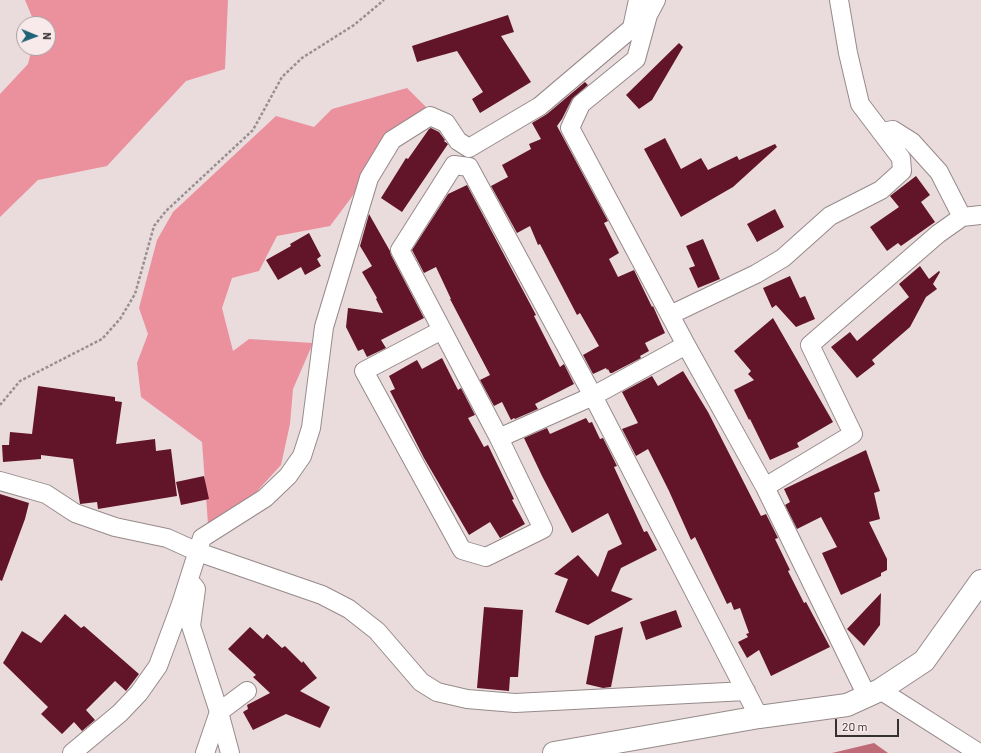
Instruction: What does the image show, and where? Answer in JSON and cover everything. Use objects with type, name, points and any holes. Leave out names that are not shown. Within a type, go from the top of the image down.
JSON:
[{"type":"street","points":[[469,148],[540,106],[632,28],[638,0]]},
{"type":"street","points":[[656,0],[648,15],[636,59],[581,104],[570,128],[686,345],[765,487],[874,693],[978,753]]},
{"type":"street","points":[[670,315],[756,274],[783,258],[830,216],[882,190],[902,171],[901,158],[860,104],[848,53],[840,0]]},
{"type":"street","points":[[72,753],[120,713],[139,694],[158,666],[181,604],[202,538],[265,498],[288,476],[302,456],[311,428],[324,327],[369,178],[392,140],[430,116],[446,123],[458,141],[469,148]]},
{"type":"street","points":[[881,132],[893,130],[912,142],[939,172],[962,217]]},
{"type":"street","points":[[469,148],[469,167],[593,396],[759,717]]},
{"type":"street","points":[[442,330],[364,371],[462,550],[486,557],[543,529],[499,438],[400,250],[454,165],[469,167]]},
{"type":"street","points":[[765,487],[853,434],[810,345],[938,234],[962,217],[981,215]]},
{"type":"street","points":[[499,438],[593,396],[686,345]]},
{"type":"street","points":[[0,481],[46,494],[74,513],[115,527],[167,538],[198,552],[322,595],[349,609],[377,631],[421,682],[437,692],[468,699],[515,703],[746,691]]},
{"type":"street","points":[[188,580],[196,589],[191,626],[220,712],[230,753]]},
{"type":"street","points":[[554,753],[759,717],[847,705],[874,693],[924,661],[981,581]]},
{"type":"street","points":[[205,753],[220,712],[247,691]]},
{"type":"path","points":[[0,404],[20,381],[102,339],[120,319],[135,294],[154,226],[162,216],[253,130],[282,77],[302,58],[354,25],[384,0]]},
{"type":"shaded area","points":[[25,0],[228,0],[225,69],[186,81],[107,166],[38,180],[0,217],[0,94],[28,64],[30,56],[56,56],[56,16],[32,16]]},
{"type":"shaded area","points":[[407,88],[426,107],[396,129],[371,157],[354,194],[330,226],[277,236],[259,271],[232,278],[222,308],[233,351],[249,339],[313,343],[293,389],[290,424],[281,465],[250,499],[208,524],[202,442],[141,397],[137,363],[148,334],[139,308],[157,240],[173,212],[276,116],[314,127],[332,109]]},
{"type":"shaded area","points":[[874,743],[888,753],[832,753]]},
{"type":"building","points":[[508,15],[514,32],[501,36],[531,82],[480,113],[472,99],[483,92],[457,51],[417,62],[412,46]]},
{"type":"building","points":[[679,43],[683,47],[652,100],[639,109],[626,95]]},
{"type":"building","points":[[585,82],[588,85],[572,99],[557,126],[608,221],[604,223],[619,253],[609,259],[618,277],[634,270],[665,333],[645,343],[649,351],[640,356],[641,358],[612,373],[610,373],[606,368],[593,374],[583,355],[599,346],[580,313],[577,315],[540,244],[538,245],[530,226],[517,233],[491,186],[508,177],[502,165],[531,149],[529,144],[541,139],[532,123],[547,114]]},
{"type":"building","points":[[431,128],[439,132],[445,140],[444,141],[448,144],[402,212],[381,198],[406,158],[408,159]]},
{"type":"building","points":[[665,138],[681,169],[701,158],[708,170],[737,156],[739,160],[775,144],[777,147],[733,187],[681,217],[644,149]]},
{"type":"building","points":[[916,176],[930,195],[921,202],[935,222],[901,246],[898,243],[887,251],[870,227],[899,207],[890,196]]},
{"type":"building","points":[[467,185],[536,315],[534,316],[560,367],[564,364],[574,384],[535,404],[538,409],[511,420],[502,402],[494,406],[480,380],[490,375],[450,299],[436,267],[424,273],[412,250],[448,194]]},
{"type":"building","points":[[775,209],[784,227],[757,242],[747,224]]},
{"type":"building","points":[[369,214],[390,251],[424,318],[381,340],[386,348],[367,357],[363,349],[358,351],[346,327],[348,308],[383,313],[376,299],[377,298],[362,272],[372,266],[360,246]]},
{"type":"building","points":[[309,233],[321,256],[317,259],[321,266],[305,275],[301,267],[278,280],[266,260],[291,246],[290,244]]},
{"type":"building","points":[[703,239],[720,279],[698,288],[689,268],[695,266],[686,246]]},
{"type":"building","points":[[920,266],[929,279],[939,271],[940,272],[933,284],[937,289],[926,297],[910,327],[872,360],[875,364],[857,378],[831,347],[850,332],[857,341],[909,297],[899,284]]},
{"type":"building","points":[[790,276],[800,298],[805,296],[815,319],[796,327],[776,305],[772,308],[763,288]]},
{"type":"building","points":[[773,318],[833,422],[797,443],[799,447],[770,460],[734,390],[754,380],[748,374],[751,371],[734,351]]},
{"type":"building","points":[[442,358],[458,390],[461,388],[475,415],[468,418],[484,447],[488,445],[514,499],[512,500],[525,524],[500,538],[490,522],[469,535],[424,458],[390,391],[395,389],[389,376],[417,360],[422,369]]},
{"type":"building","points":[[683,371],[708,412],[761,516],[766,514],[778,538],[775,539],[790,570],[788,571],[804,603],[806,602],[830,647],[771,676],[759,650],[747,658],[738,642],[748,637],[746,634],[749,633],[740,608],[734,610],[731,602],[727,604],[695,537],[691,540],[648,449],[636,456],[622,429],[638,423],[622,392],[652,376],[658,386]]},
{"type":"building","points":[[38,386],[115,397],[115,401],[122,402],[116,444],[155,439],[156,451],[171,449],[177,496],[98,509],[97,502],[80,504],[73,459],[41,455],[41,459],[3,462],[2,445],[9,445],[10,432],[32,434]]},
{"type":"building","points":[[586,418],[589,423],[592,422],[600,439],[603,438],[617,466],[614,467],[644,532],[647,531],[657,550],[621,568],[611,591],[633,599],[588,625],[555,612],[568,579],[554,574],[578,555],[598,577],[608,551],[622,544],[608,513],[572,533],[524,438],[547,428],[550,434]]},
{"type":"building","points":[[866,450],[880,491],[874,493],[880,519],[869,522],[887,559],[887,570],[881,573],[881,576],[841,595],[822,553],[837,547],[821,517],[797,529],[785,505],[790,502],[784,489]]},
{"type":"building","points":[[204,476],[209,499],[181,505],[176,482]]},
{"type":"building","points":[[0,494],[29,503],[25,519],[2,581],[0,580]]},
{"type":"building","points":[[881,593],[880,625],[864,646],[847,629]]},
{"type":"building","points":[[484,607],[523,610],[518,677],[510,677],[509,691],[477,688]]},
{"type":"building","points":[[676,610],[682,627],[646,640],[640,622]]},
{"type":"building","points":[[65,614],[81,628],[84,626],[139,674],[126,691],[115,681],[86,710],[95,720],[82,731],[74,722],[62,734],[41,714],[48,707],[3,663],[22,631],[41,643]]},
{"type":"building","points":[[250,627],[263,639],[267,634],[282,648],[285,646],[302,663],[303,661],[317,678],[300,691],[330,707],[320,728],[286,714],[253,730],[243,712],[248,709],[247,705],[270,693],[253,677],[256,675],[228,649]]},
{"type":"building","points":[[623,627],[611,687],[603,688],[586,684],[595,636]]}]
